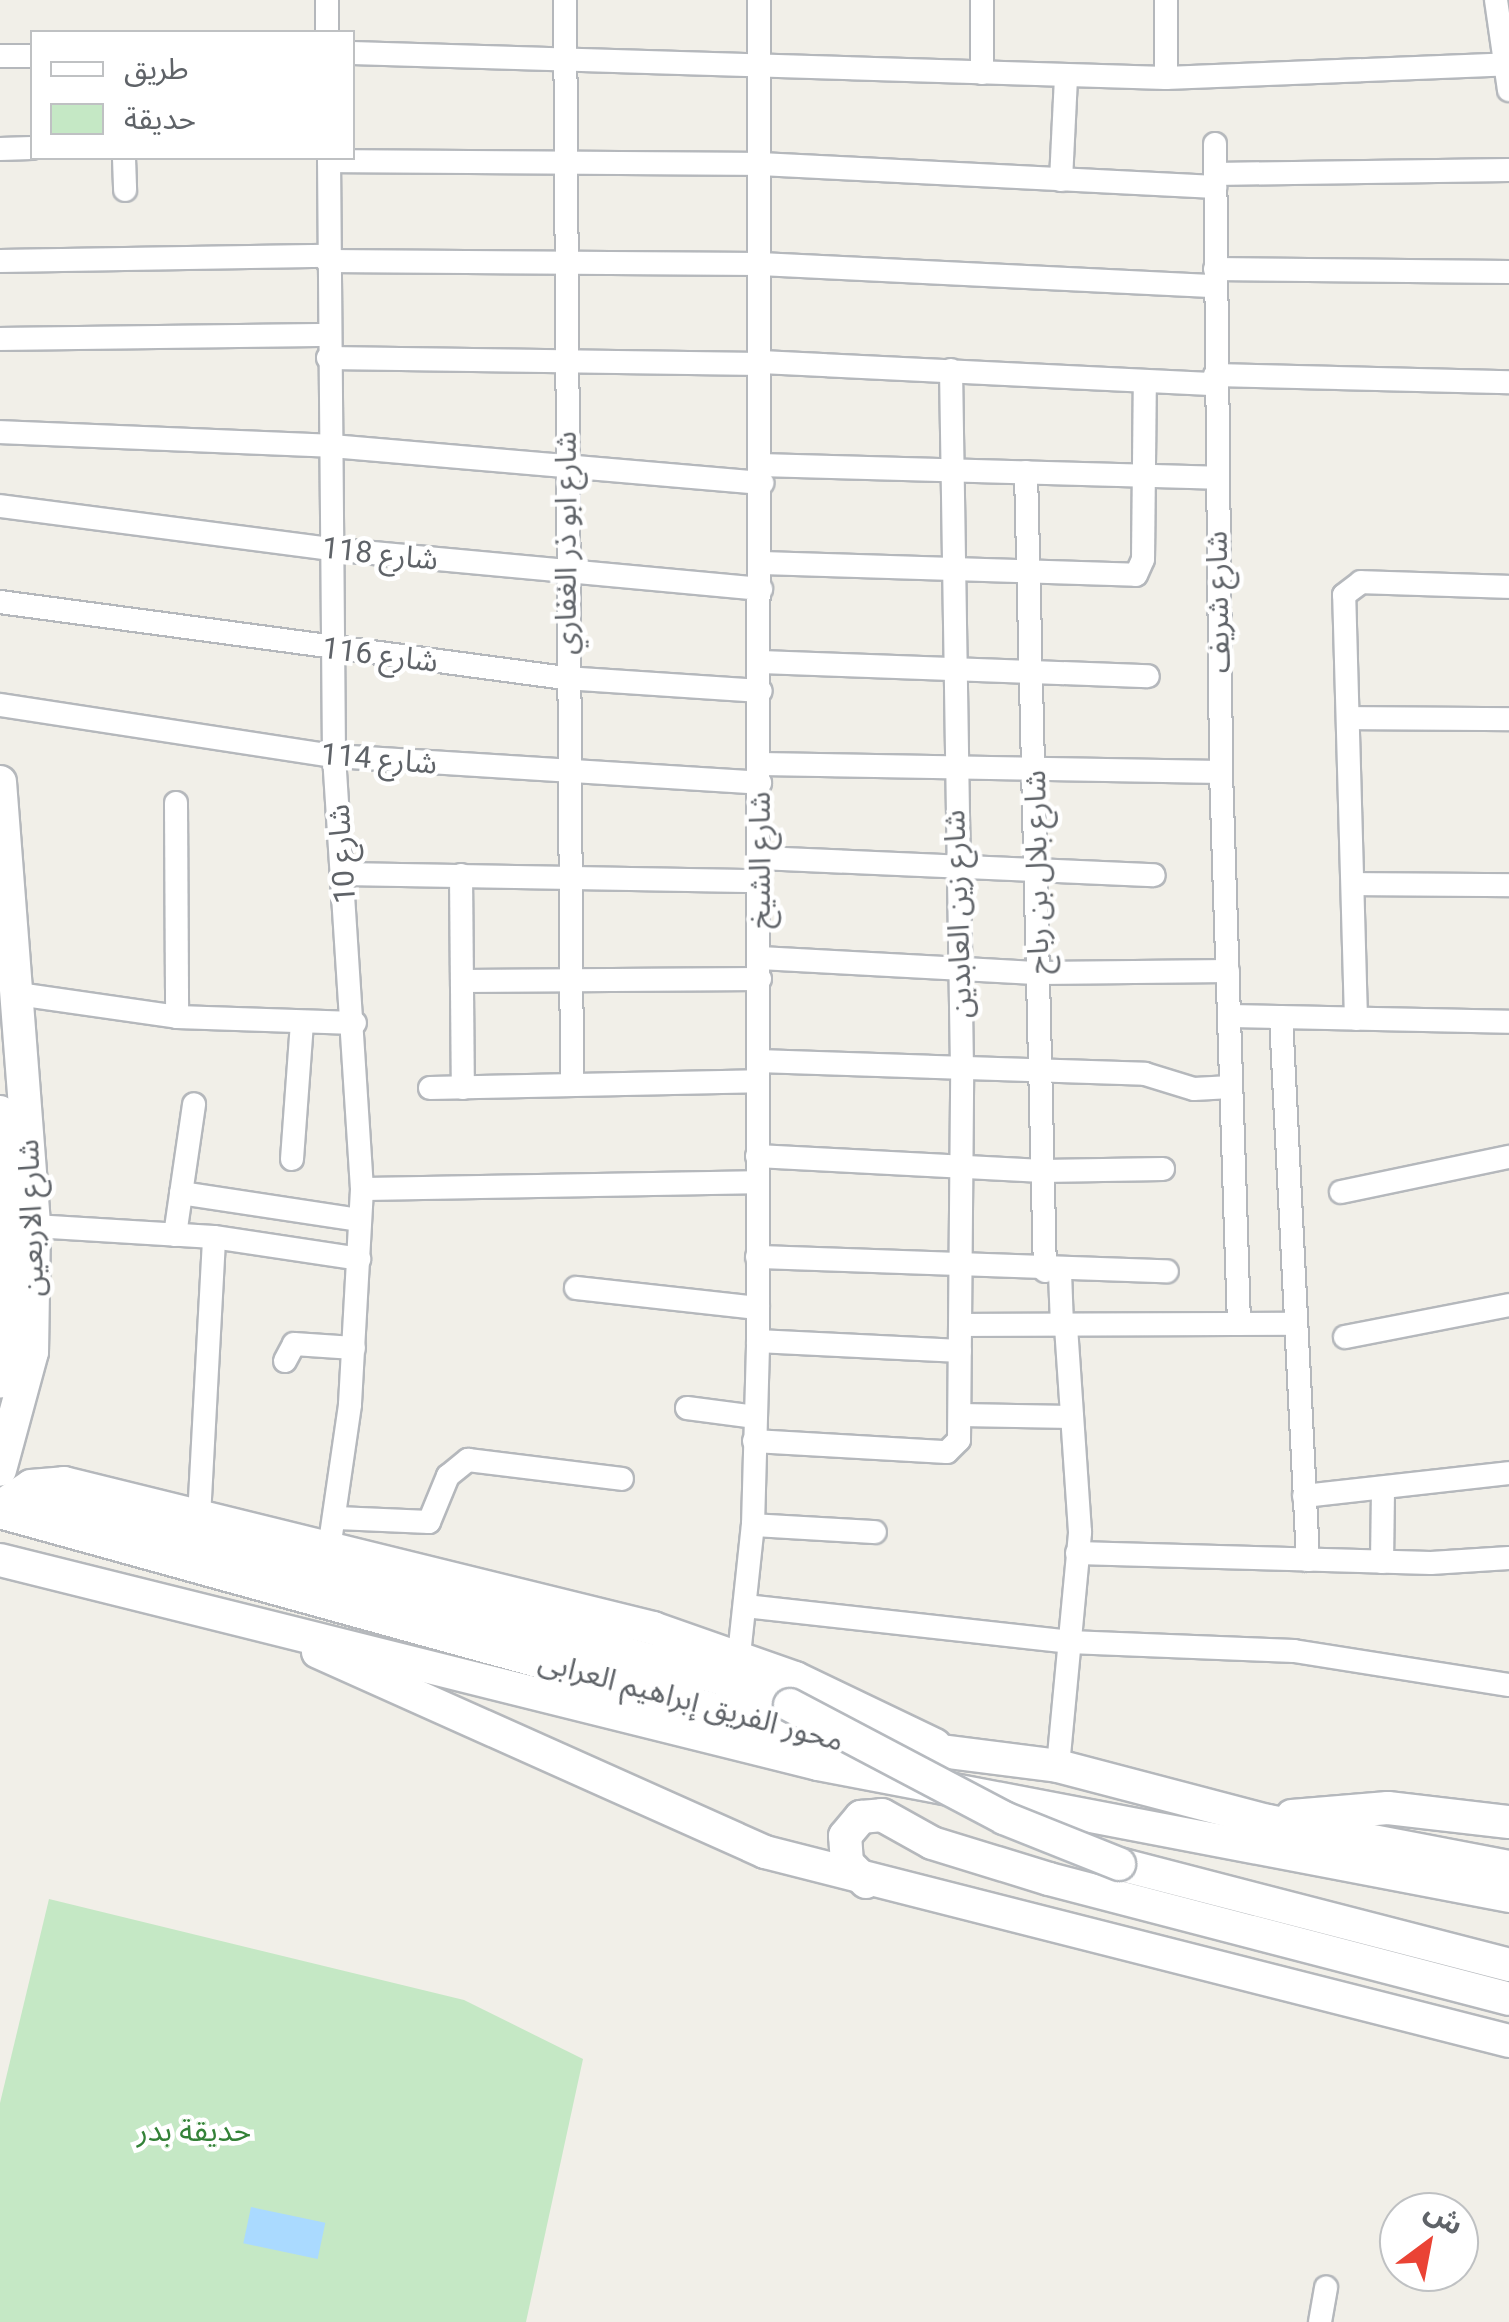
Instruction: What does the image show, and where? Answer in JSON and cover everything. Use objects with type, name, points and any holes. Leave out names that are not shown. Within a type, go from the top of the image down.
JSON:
[{"type":"main road","name":"شارع الاربعين","points":[[0,782],[18,994],[23,1230],[14,1378],[0,1470]]},
{"type":"main road","points":[[0,1112],[23,1230]]},
{"type":"main road","points":[[0,1398],[14,1378]]},
{"type":"main road","points":[[5,1512],[19,1491],[54,1482],[199,1517],[333,1534],[739,1655],[952,1754]]},
{"type":"main road","points":[[5,1512],[46,1509],[91,1513],[722,1678],[790,1705],[1004,1818],[1118,1864],[1509,1965]]},
{"type":"main road","name":"محور الفريق إبراهيم العرابى","points":[[5,1512],[798,1733],[1058,1766],[1268,1820],[1509,1867]]},
{"type":"main road","name":"محور الفريق إبراهيم العرابى","points":[[0,1560],[787,1757],[1509,1896]]},
{"type":"main road","points":[[0,1574],[43,1569]]},
{"type":"main road","points":[[266,1624],[722,1836],[866,1882],[1509,2041]]},
{"type":"main road","points":[[1049,1879],[1042,1842],[1058,1807]]},
{"type":"main road","points":[[1268,1820],[1388,1808],[1509,1822]]},
{"type":"main road","points":[[866,1882],[847,1863],[843,1845],[855,1821],[875,1814],[932,1842],[1049,1879],[1509,1998]]},
{"type":"street","points":[[327,0],[327,30]]},
{"type":"street","name":"شارع ابو ذر الغفاري","points":[[565,0],[565,678],[572,878],[572,1086]]},
{"type":"street","name":"شارع الشيخ","points":[[739,1655],[753,1525],[758,1341],[762,563],[759,0]]},
{"type":"street","points":[[982,0],[982,74]]},
{"type":"street","points":[[1166,0],[1166,78]]},
{"type":"street","points":[[1496,0],[1509,90]]},
{"type":"street","points":[[355,53],[1166,78],[1507,64]]},
{"type":"street","points":[[0,56],[30,56]]},
{"type":"street","points":[[1061,180],[1066,77]]},
{"type":"street","name":"شارع شريف","points":[[1215,144],[1215,478],[1221,772],[1240,1324]]},
{"type":"street","points":[[0,149],[30,148]]},
{"type":"street","points":[[355,159],[760,164],[1061,180],[1215,181],[1509,170]]},
{"type":"street","points":[[124,160],[126,190]]},
{"type":"street","name":"شارع 10","points":[[328,160],[334,756],[362,1188],[354,1348],[333,1534]]},
{"type":"street","points":[[0,261],[328,258],[565,265],[760,264],[1215,278],[1509,272]]},
{"type":"street","points":[[0,340],[328,346],[568,362],[761,363],[1145,381],[1509,382]]},
{"type":"street","name":"شارع زين العابدين","points":[[755,1429],[947,1452],[959,1440],[962,1069],[950,370]]},
{"type":"street","points":[[762,563],[1128,578],[1143,559],[1145,381]]},
{"type":"street","points":[[0,432],[330,446],[566,469],[762,474],[951,470],[1215,478]]},
{"type":"street","name":"شارع بلال بن رباح","points":[[1026,472],[1034,674],[1043,1171],[1053,1272],[1064,1326],[1077,1553],[1058,1766]]},
{"type":"street","name":"شارع 118","points":[[0,506],[330,549],[761,589]]},
{"type":"street","points":[[1356,1019],[1344,595],[1361,582],[1509,587]]},
{"type":"street","name":"شارع 116","points":[[0,602],[565,678],[761,691]]},
{"type":"street","points":[[761,662],[1148,676]]},
{"type":"street","name":"شارع 114","points":[[0,705],[334,756],[568,774],[954,769],[1221,772]]},
{"type":"street","points":[[1348,718],[1509,719]]},
{"type":"street","points":[[176,803],[177,1017]]},
{"type":"street","points":[[343,874],[572,878],[760,870],[958,869],[1037,875],[1154,875]]},
{"type":"street","points":[[461,876],[463,1088]]},
{"type":"street","points":[[1354,884],[1509,886]]},
{"type":"street","points":[[462,981],[571,980],[760,969],[1228,972]]},
{"type":"street","points":[[18,994],[177,1017],[354,1023]]},
{"type":"street","points":[[1230,1016],[1509,1022]]},
{"type":"street","points":[[1281,1017],[1291,1324],[1308,1560]]},
{"type":"street","points":[[292,1160],[302,1024]]},
{"type":"street","points":[[430,1088],[572,1086],[758,1072],[962,1069],[1145,1074],[1194,1089],[1231,1088]]},
{"type":"street","points":[[175,1235],[194,1104]]},
{"type":"street","points":[[757,1156],[1043,1171],[1163,1170]]},
{"type":"street","points":[[1342,1192],[1509,1157]]},
{"type":"street","points":[[362,1188],[756,1182]]},
{"type":"street","points":[[181,1193],[360,1220]]},
{"type":"street","points":[[23,1230],[214,1237],[359,1259]]},
{"type":"street","points":[[199,1517],[214,1237]]},
{"type":"street","points":[[758,1257],[1053,1272],[1166,1271]]},
{"type":"street","points":[[576,1288],[758,1308]]},
{"type":"street","points":[[1345,1337],[1509,1305]]},
{"type":"street","points":[[960,1326],[1291,1324]]},
{"type":"street","points":[[758,1341],[960,1351]]},
{"type":"street","points":[[285,1361],[294,1344],[354,1348]]},
{"type":"street","points":[[687,1408],[755,1429]]},
{"type":"street","points":[[960,1416],[1072,1417]]},
{"type":"street","points":[[333,1534],[429,1522],[448,1476],[468,1460],[622,1479]]},
{"type":"street","points":[[1304,1496],[1509,1472]]},
{"type":"street","points":[[1382,1562],[1384,1488]]},
{"type":"street","points":[[753,1525],[875,1532]]},
{"type":"street","points":[[1077,1553],[1382,1562],[1509,1558]]},
{"type":"street","points":[[745,1606],[1069,1642],[1211,1643],[1509,1685]]},
{"type":"street","points":[[1320,2322],[1326,2288]]},
{"type":"green space","name":"حديقة بدر","points":[[49,1899],[464,2000],[583,2059],[526,2322],[0,2322],[0,2103]]},
{"type":"water","points":[[251,2207],[325,2223],[318,2259],[243,2243]]}]
